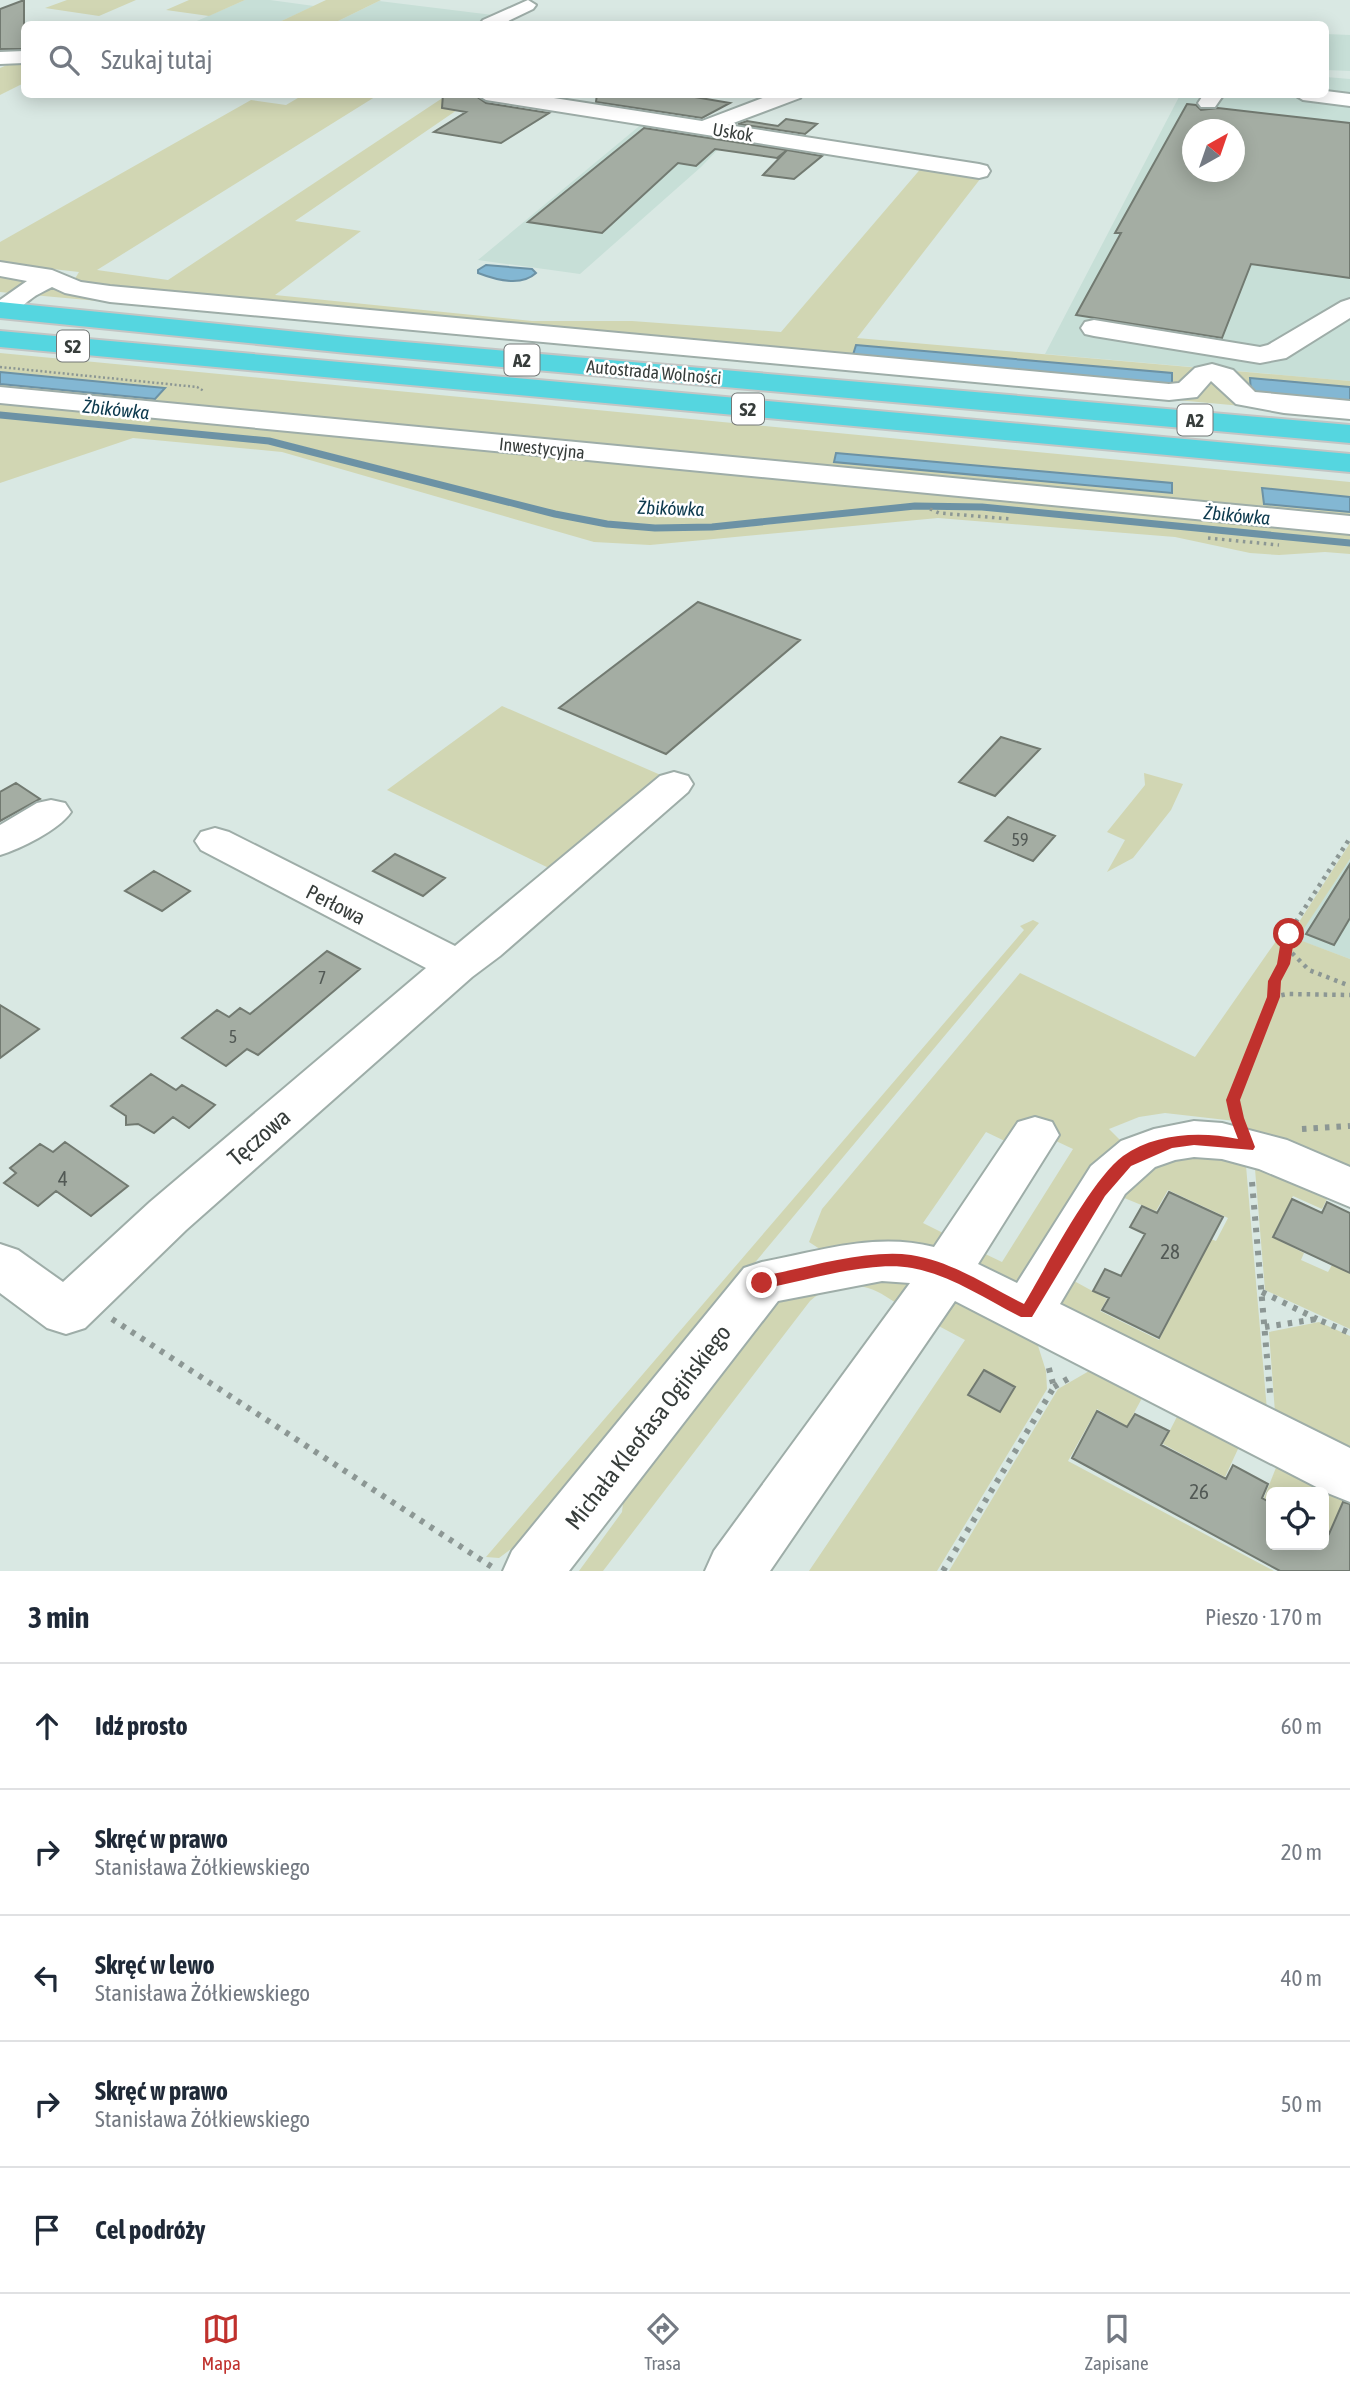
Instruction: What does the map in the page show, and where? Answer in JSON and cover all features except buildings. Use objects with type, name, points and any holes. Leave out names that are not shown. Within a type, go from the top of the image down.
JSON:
[{"type":"highway","name":"Autostrada Wolności","points":[[2,310],[333,343],[1350,434]]},
{"type":"highway","name":"S2","points":[[0,339],[1350,463]]},
{"type":"street","points":[[495,21],[527,5]]},
{"type":"street","points":[[0,58],[21,57]]},
{"type":"street","points":[[1329,97],[1350,100]]},
{"type":"street","name":"Uskok","points":[[512,98],[979,171]]},
{"type":"street","points":[[705,128],[783,98]]},
{"type":"street","points":[[0,268],[52,277],[74,288],[110,294],[1169,392],[1187,391],[1201,375],[1210,372],[1224,375],[1242,397],[1350,410]]},
{"type":"street","points":[[2,310],[21,294],[52,277]]},
{"type":"street","points":[[1094,328],[1261,355],[1276,352],[1350,307]]},
{"type":"street","name":"Inwestycyjna","points":[[0,395],[1350,525]]},
{"type":"street","name":"Tęczowa","points":[[74,1305],[168,1216],[457,966],[485,946],[674,784]]},
{"type":"street","points":[[0,842],[51,812]]},
{"type":"street","name":"Perłowa","points":[[215,841],[457,966]]},
{"type":"street","points":[[735,1571],[917,1314],[1035,1135]]},
{"type":"street","points":[[1027,1313],[1100,1192],[1126,1162],[1149,1150],[1183,1141],[1222,1141],[1248,1147],[1350,1188]]},
{"type":"street","name":"Michała Kleofasa Ogińskiego","points":[[533,1571],[762,1283],[882,1260],[912,1262],[944,1271]]},
{"type":"street","points":[[0,1265],[74,1305]]},
{"type":"street","points":[[944,1271],[1350,1476]]},
{"type":"path","points":[[0,367],[145,380],[197,387],[206,392]]},
{"type":"path","points":[[1268,1435],[1272,1423],[1248,1147],[1233,1100],[1273,997],[1289,934],[1350,838]]},
{"type":"path","points":[[1286,947],[1309,970],[1350,986]]},
{"type":"path","points":[[1273,997],[1287,994],[1350,995]]},
{"type":"path","points":[[1262,1292],[1350,1333]]},
{"type":"path","points":[[74,1305],[499,1571]]},
{"type":"path","points":[[943,1571],[1054,1387],[1040,1333],[1027,1313]]},
{"type":"path","points":[[1265,1327],[1317,1318]]},
{"type":"shaded area","points":[[245,0],[270,0],[314,6],[282,21],[197,21]]},
{"type":"shaded area","points":[[379,1],[501,16],[490,21],[338,21]]},
{"type":"shaded area","points":[[1329,34],[1350,35],[1350,71],[1329,70]]},
{"type":"shaded area","points":[[1329,77],[1350,79],[1350,381],[1045,354],[1178,98],[1329,98]]},
{"type":"shaded area","points":[[643,123],[731,136],[701,167],[580,274],[478,260]]},
{"type":"shaded area","points":[[1350,859],[1350,959],[1296,939]]},
{"type":"green space","points":[[67,0],[136,0],[99,16],[45,8]]},
{"type":"green space","points":[[189,0],[245,0],[209,16],[166,10]]},
{"type":"green space","points":[[326,0],[381,0],[338,21],[281,21]]},
{"type":"green space","points":[[21,61],[21,84],[0,95],[0,68]]},
{"type":"green space","points":[[298,98],[373,98],[97,270],[168,280],[442,98],[475,98],[295,221],[361,231],[275,295],[532,321],[632,321],[781,332],[923,166],[984,174],[857,338],[1350,381],[1350,387],[1251,378],[1350,416],[0,292],[0,273],[23,275],[28,284],[99,296],[261,305],[73,282],[79,272],[0,263],[0,242],[251,100],[286,105]],"holes":[[[857,345],[1172,373],[853,358]]]},
{"type":"green space","points":[[0,353],[1350,482],[1350,497],[1263,489],[1264,504],[1350,512],[1350,519],[0,388],[0,384],[155,399],[164,388],[0,372]]},
{"type":"green space","points":[[0,401],[1350,531],[1350,542],[943,503],[720,525],[679,527],[609,522],[569,515],[274,439],[55,418],[53,421],[107,429],[219,435],[274,443],[510,505],[606,524],[694,530],[888,510],[966,506],[1350,544],[1350,554],[1250,553],[1175,537],[938,518],[650,545],[594,542],[282,452],[133,438],[0,483]]},
{"type":"green space","points":[[502,706],[663,776],[553,870],[387,790]]},
{"type":"green space","points":[[1144,773],[1183,784],[1171,810],[1133,858],[1107,872],[1125,840],[1107,832],[1145,785]]},
{"type":"green space","points":[[1350,843],[1350,859],[1297,939],[1350,959],[1350,1177],[1258,1140],[1235,1121],[1165,1113],[1139,1117],[1109,1129],[1126,1146],[1022,1285],[977,1274],[977,1250],[1002,1262],[1073,1149],[1022,1125],[1009,1143],[986,1132],[923,1223],[947,1235],[939,1245],[931,1249],[832,1257],[809,1242],[822,1209],[1020,973],[1195,1057],[1281,934],[1290,936]]},
{"type":"green space","points":[[1033,920],[1039,923],[522,1541],[499,1558],[486,1557],[1024,930],[1020,926]]},
{"type":"green space","points":[[1172,1153],[1245,1154],[1268,1422],[1057,1316],[1065,1276],[1107,1299],[1100,1311],[1159,1340],[1211,1239],[1216,1241],[1228,1218],[1168,1190],[1156,1211],[1117,1195]]},
{"type":"green space","points":[[1254,1157],[1331,1191],[1322,1209],[1293,1196],[1272,1237],[1304,1253],[1301,1260],[1328,1272],[1332,1265],[1350,1273],[1350,1329],[1265,1290]]},
{"type":"green space","points":[[904,1275],[910,1284],[903,1307],[877,1291],[861,1287],[845,1286],[829,1290],[810,1301],[603,1571],[579,1571],[622,1512],[623,1503],[635,1476],[783,1291]]},
{"type":"green space","points":[[958,1298],[1033,1330],[1046,1371],[1047,1389],[937,1571],[809,1571],[965,1340],[933,1323],[944,1308]]},
{"type":"green space","points":[[1319,1322],[1350,1336],[1350,1458],[1276,1426],[1269,1332]]},
{"type":"green space","points":[[1096,1367],[1148,1387],[1127,1426],[1097,1409],[1068,1461],[1274,1571],[949,1571],[1058,1389]]},
{"type":"green space","points":[[1183,1405],[1244,1436],[1225,1477],[1163,1444]]},
{"type":"green space","points":[[1281,1455],[1346,1493],[1329,1533],[1329,1487],[1268,1487]]},
{"type":"water","points":[[486,265],[532,269],[536,273],[523,280],[500,280],[478,273],[478,270]]},
{"type":"water","points":[[856,345],[1172,373],[1172,387],[852,358]]},
{"type":"water","points":[[0,372],[165,388],[155,399],[0,384]]},
{"type":"water","points":[[1250,378],[1350,387],[1350,402],[1251,393]]},
{"type":"water","points":[[836,453],[1172,483],[1172,493],[834,462]]},
{"type":"water","points":[[1262,488],[1350,497],[1350,512],[1264,504]]},
{"type":"waterway","name":"Żbikówka","points":[[0,415],[269,441],[555,514],[607,524],[655,528],[712,527],[915,506],[982,507],[1350,543]]},
{"type":"route","points":[[762,1283],[816,1270],[882,1260],[912,1262],[944,1271],[1027,1313],[1100,1192],[1116,1170],[1126,1162],[1138,1154],[1171,1142],[1194,1139],[1222,1141],[1248,1147],[1233,1100],[1273,997],[1275,981],[1284,964],[1289,934]]}]
